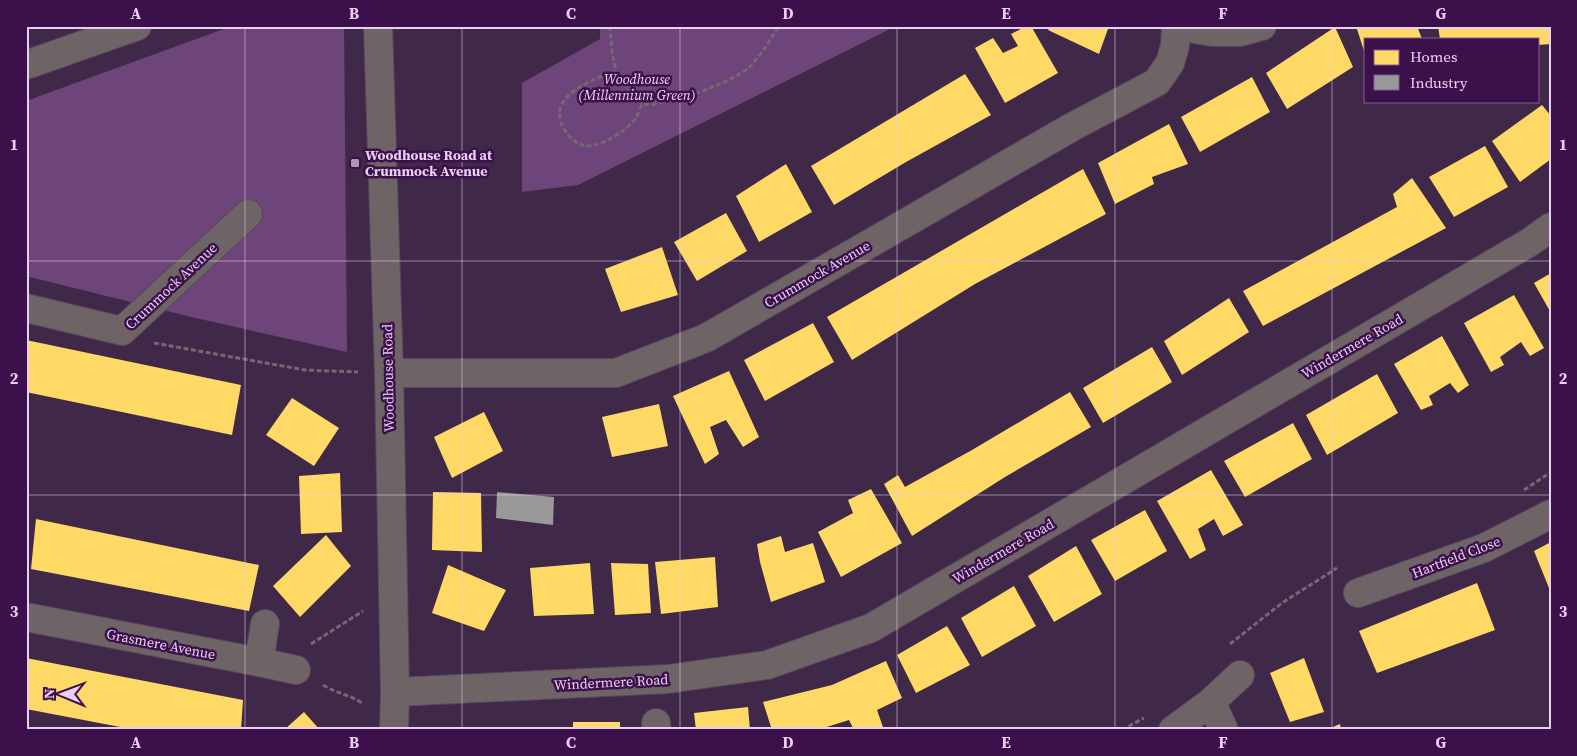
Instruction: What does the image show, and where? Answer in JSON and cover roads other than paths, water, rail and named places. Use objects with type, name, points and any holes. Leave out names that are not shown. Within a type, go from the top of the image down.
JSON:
[{"type":"street","points":[[26,65],[136,26]]},
{"type":"street","name":"Woodhouse Road","points":[[378,26],[389,372],[395,692],[394,730]]},
{"type":"street","name":"Crummock Avenue","points":[[389,372],[616,373],[706,338],[1063,132],[1157,82],[1170,63],[1175,46],[1176,26],[1212,32],[1240,32],[1262,26]]},
{"type":"street","name":"Crummock Avenue","points":[[26,308],[122,331],[248,214]]},
{"type":"street","name":"Windermere Road","points":[[395,692],[668,679],[767,665],[871,628],[1551,228]]},
{"type":"street","name":"Hartfield Close","points":[[1358,593],[1484,548],[1551,514]]},
{"type":"street","name":"Grasmere Avenue","points":[[26,617],[296,670]]},
{"type":"street","points":[[259,662],[265,624]]},
{"type":"street","points":[[1174,730],[1211,702],[1240,675]]},
{"type":"street","points":[[1211,702],[1224,730]]},
{"type":"place","name":"Woodhouse Road at Crummock Avenue","points":[[355,163]]},
{"type":"park label","name":"Woodhouse (Millennium Green)","points":[[637,88]]}]
